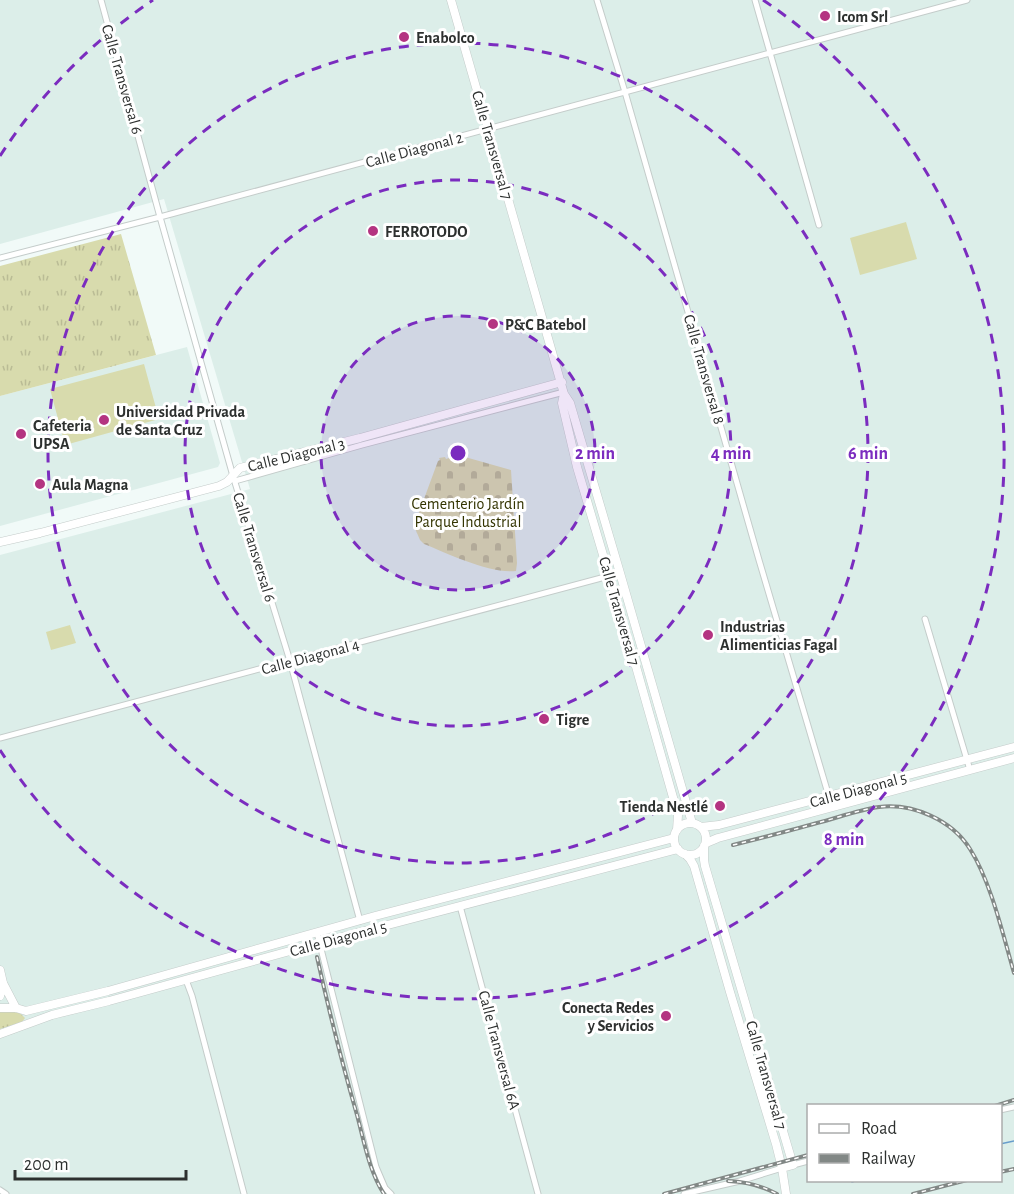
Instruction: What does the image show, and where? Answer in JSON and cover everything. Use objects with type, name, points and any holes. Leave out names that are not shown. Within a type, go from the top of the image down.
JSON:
[{"type":"street","name":"Calle Transversal 6","points":[[100,0],[234,479],[290,661],[360,921]]},
{"type":"street","name":"Calle Transversal 7","points":[[451,0],[564,393],[570,403],[692,823]]},
{"type":"street","name":"Calle Transversal 8","points":[[597,0],[832,807]]},
{"type":"street","points":[[755,0],[819,225]]},
{"type":"street","name":"Calle Diagonal 2","points":[[0,258],[967,0]]},
{"type":"street","name":"Calle Diagonal 3","points":[[0,542],[219,486],[234,479],[240,468],[360,438],[562,382]]},
{"type":"street","name":"Calle Transversal 7","points":[[564,393],[562,403],[575,457],[678,815],[677,830]]},
{"type":"street","points":[[234,479],[564,393]]},
{"type":"street","name":"Calle Diagonal 4","points":[[0,738],[620,573]]},
{"type":"street","points":[[925,619],[969,770]]},
{"type":"street","points":[[658,744],[668,741]]},
{"type":"street","name":"Calle Diagonal 5","points":[[701,827],[719,825],[1014,747]]},
{"type":"street","name":"Calle Diagonal 5","points":[[705,845],[718,838],[1014,758]]},
{"type":"street","points":[[692,823],[701,827],[705,834],[705,845],[702,850],[694,855],[682,852],[674,838],[677,830],[684,824],[692,823]]},
{"type":"street","name":"Calle Diagonal 5","points":[[26,1011],[108,991],[360,921],[674,838]]},
{"type":"street","name":"Calle Transversal 7","points":[[705,845],[705,866],[793,1165]]},
{"type":"street","name":"Calle Transversal 7","points":[[682,852],[694,866],[782,1168],[786,1194]]},
{"type":"street","name":"Calle Diagonal 5","points":[[0,1034],[52,1016],[319,943],[682,852]]},
{"type":"street","points":[[501,883],[504,895]]},
{"type":"street","name":"Calle Transversal 6A","points":[[460,906],[538,1194]]},
{"type":"street","points":[[713,932],[724,929]]},
{"type":"street","points":[[317,933],[376,1167],[385,1188],[391,1194]]},
{"type":"street","points":[[260,949],[262,959]]},
{"type":"street","points":[[0,970],[3,983],[16,1008]]},
{"type":"street","points":[[186,980],[244,1194]]},
{"type":"street","points":[[0,996],[3,983]]},
{"type":"street","points":[[108,991],[109,1001]]},
{"type":"street","points":[[0,1008],[16,1008],[26,1011],[28,1018],[25,1024]]},
{"type":"street","points":[[743,1035],[754,1032]]},
{"type":"street","points":[[768,1119],[778,1115]]},
{"type":"street","points":[[684,1194],[740,1181],[807,1161]]},
{"type":"street","points":[[0,1190],[6,1194]]},
{"type":"shaded area","points":[[0,0],[1014,0],[1014,1194],[0,1194],[0,555],[250,489],[164,199],[0,244]]},
{"type":"shaded area","name":"Universidad Privada de Santa Cruz","points":[[187,347],[220,463],[218,467],[0,526],[0,396]]},
{"type":"green space","points":[[906,222],[917,259],[860,275],[850,238]]},
{"type":"green space","points":[[121,234],[156,355],[0,396],[0,266]]},
{"type":"green space","points":[[144,364],[159,419],[65,445],[50,389]]},
{"type":"green space","name":"Cementerio Jardín Parque Industrial","points":[[458,455],[511,470],[516,571],[494,569],[457,558],[424,544],[420,540],[414,526],[439,458],[445,457],[446,459]]},
{"type":"green space","points":[[70,625],[76,643],[51,650],[46,632]]},
{"type":"green space","points":[[0,1012],[19,1012],[25,1018],[22,1022],[0,1029]]},
{"type":"waterway","points":[[1002,1144],[1014,1141]]},
{"type":"railway","points":[[733,845],[879,807],[905,808],[930,816],[953,830],[970,849],[977,862],[996,909],[1014,973]]},
{"type":"railway","points":[[317,957],[368,1156],[374,1176],[384,1194]]},
{"type":"railway","points":[[1001,1104],[1014,1100]]},
{"type":"railway","points":[[664,1194],[807,1155]]},
{"type":"railway","points":[[1002,1172],[1014,1169]]},
{"type":"railway","points":[[728,1181],[753,1184],[777,1194]]},
{"type":"railway","points":[[913,1194],[959,1182]]},
{"type":"place","name":"Icom Srl","points":[[825,16]]},
{"type":"place","name":"Enabolco","points":[[404,37]]},
{"type":"place","name":"FERROTODO","points":[[373,231]]},
{"type":"place","name":"P&C Batebol","points":[[493,324]]},
{"type":"place","name":"Universidad Privada de Santa Cruz","points":[[104,420]]},
{"type":"place","name":"Cafeteria UPSA","points":[[21,434]]},
{"type":"place","name":"Aula Magna","points":[[40,484]]},
{"type":"place","name":"Industrias Alimenticias Fagal","points":[[708,635]]},
{"type":"place","name":"Tigre","points":[[544,719]]},
{"type":"place","name":"Tienda Nestlé","points":[[720,806]]},
{"type":"place","name":"Conecta Redes y Servicios","points":[[666,1016]]}]
